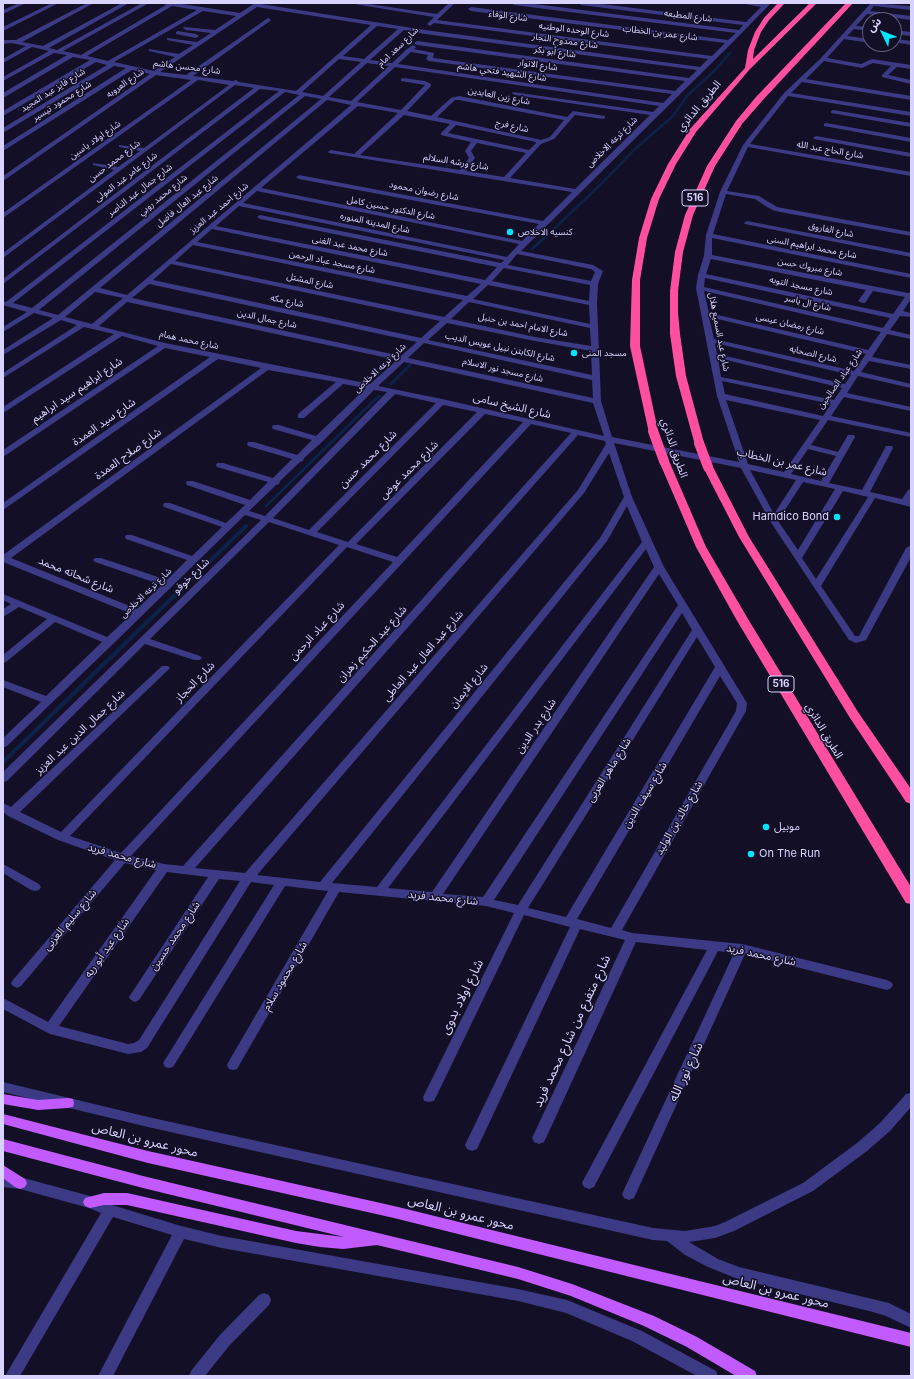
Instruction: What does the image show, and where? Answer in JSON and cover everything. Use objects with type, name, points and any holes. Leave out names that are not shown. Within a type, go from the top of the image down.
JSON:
[{"type":"highway","points":[[748,68],[751,50],[758,32],[766,19],[782,3]]},
{"type":"highway","name":"الطريق الدائري","points":[[814,3],[748,68],[692,131],[672,164],[655,199],[643,238],[636,280],[635,346],[653,431],[700,547],[911,900]]},
{"type":"highway","name":"516","points":[[850,3],[759,98],[739,123],[711,166],[689,215],[679,252],[674,292],[674,327],[681,376],[699,443],[708,467],[744,537],[854,715],[911,799]]},
{"type":"main road","points":[[3,1099],[38,1105],[68,1103]]},
{"type":"main road","name":"محور عمرو بن العاص","points":[[3,1119],[148,1157],[394,1212],[911,1340]]},
{"type":"main road","points":[[3,1145],[143,1182],[518,1273],[572,1290],[649,1321],[750,1376]]},
{"type":"main road","points":[[3,1171],[20,1183]]},
{"type":"main road","points":[[90,1202],[104,1198],[127,1199],[320,1241],[360,1243],[378,1239]]},
{"type":"street","points":[[3,12],[23,3]]},
{"type":"street","points":[[3,29],[56,3]]},
{"type":"street","points":[[3,42],[17,42],[91,3]]},
{"type":"street","points":[[43,49],[126,3]]},
{"type":"street","points":[[3,79],[146,3]]},
{"type":"street","points":[[82,57],[168,3],[240,15]]},
{"type":"street","name":"شارع فايز عبد المجيد","points":[[3,131],[110,63],[216,3]]},
{"type":"street","points":[[351,3],[438,16]]},
{"type":"street","name":"شارع سعد امام","points":[[354,103],[427,34],[424,30],[452,3]]},
{"type":"street","name":"شارع المطبعه","points":[[514,3],[740,32]]},
{"type":"street","points":[[580,3],[748,24]]},
{"type":"street","points":[[743,3],[766,4]]},
{"type":"street","points":[[873,3],[911,8]]},
{"type":"street","name":"شارع عبد السميع هلال","points":[[866,12],[873,3]]},
{"type":"street","name":"شارع ممدوح النجار","points":[[257,4],[426,32],[702,68]]},
{"type":"street","name":"شارع العروبه","points":[[3,179],[155,72],[257,4]]},
{"type":"street","name":"شارع ترعه الاخلاص","points":[[3,744],[300,459],[373,386],[486,282],[664,104],[730,42],[766,4]]},
{"type":"street","points":[[289,10],[294,7]]},
{"type":"street","name":"شارع عمر بن الخطاب","points":[[470,9],[730,42]]},
{"type":"street","name":"شارع عبد السميع هلال","points":[[862,17],[803,80],[786,94],[746,145],[723,192],[709,235],[708,256],[702,275],[700,288],[721,396],[744,466],[774,521],[849,636],[856,640],[863,638],[911,548]]},
{"type":"street","name":"شارع الوفاء","points":[[461,19],[716,55]]},
{"type":"street","points":[[188,77],[268,20]]},
{"type":"street","name":"شارع الوحده الوطنيه","points":[[433,21],[716,55]]},
{"type":"street","name":"شارع محمد روبي","points":[[3,330],[33,311],[300,93],[376,24]]},
{"type":"street","points":[[853,27],[862,28]]},
{"type":"street","points":[[186,28],[216,32]]},
{"type":"street","name":"شارع عبد العال فاضل","points":[[3,353],[59,318],[325,98],[403,28]]},
{"type":"street","points":[[178,33],[207,38]]},
{"type":"street","points":[[843,37],[862,41]]},
{"type":"street","points":[[169,39],[198,44]]},
{"type":"street","name":"شارع محسن هاشم","points":[[17,42],[55,52],[131,68],[188,77],[236,82],[403,112]]},
{"type":"street","name":"شارع أبو بكر","points":[[417,42],[690,80]]},
{"type":"street","points":[[3,61],[31,46]]},
{"type":"street","points":[[151,50],[181,56]]},
{"type":"street","name":"شارع الانوار","points":[[409,50],[432,54],[429,59],[676,93]]},
{"type":"street","points":[[3,96],[72,55]]},
{"type":"street","name":"شارع الشهيد فتحي هاشم","points":[[338,57],[664,104]]},
{"type":"street","points":[[823,59],[862,66],[871,61],[911,67]]},
{"type":"street","points":[[3,114],[94,60]]},
{"type":"street","points":[[895,65],[884,76],[887,78],[911,82]]},
{"type":"street","name":"شارع محمود تيسير","points":[[3,149],[131,68]]},
{"type":"street","name":"شارع اولاد ياسين","points":[[3,216],[197,78]]},
{"type":"street","points":[[355,156],[403,112],[429,84],[403,80]]},
{"type":"street","points":[[803,80],[911,98]]},
{"type":"street","name":"شارع محمد حسن","points":[[3,256],[236,82]]},
{"type":"street","name":"شارع عامر عبد المولى","points":[[3,282],[260,86]]},
{"type":"street","name":"شارع جمال عبد الناصر","points":[[5,303],[284,90]]},
{"type":"street","points":[[515,93],[654,114]]},
{"type":"street","points":[[786,94],[911,114]]},
{"type":"street","name":"شارع زين العابدين","points":[[432,118],[453,99],[459,98],[569,119],[575,113],[602,117]]},
{"type":"street","name":"شارع احمد عبد العزيز","points":[[94,327],[255,190],[354,103]]},
{"type":"street","name":"شارع فرج","points":[[403,112],[534,139],[539,143],[506,180]]},
{"type":"street","points":[[833,112],[911,125]]},
{"type":"street","points":[[539,143],[552,138],[569,119]]},
{"type":"street","points":[[455,123],[442,134],[530,152]]},
{"type":"street","points":[[826,125],[911,140]]},
{"type":"street","points":[[816,138],[911,155]]},
{"type":"street","points":[[462,173],[472,158],[469,148],[475,141]]},
{"type":"street","name":"شارع الحاج عبد الله","points":[[746,145],[911,174]]},
{"type":"street","points":[[121,146],[145,150]]},
{"type":"street","name":"شارع ورشه السلالم","points":[[331,152],[578,191]]},
{"type":"street","points":[[95,164],[120,169]]},
{"type":"street","name":"شارع رضوان محمود","points":[[300,177],[544,223]]},
{"type":"street","name":"شارع الدكتور حسين كامل","points":[[255,190],[524,243]]},
{"type":"street","points":[[723,192],[757,197],[769,206],[775,208],[911,234]]},
{"type":"street","name":"شارع المدينه المنوره","points":[[238,204],[509,259]]},
{"type":"street","points":[[260,217],[594,284]]},
{"type":"street","name":"شارع الفاروق","points":[[747,223],[911,255]]},
{"type":"street","name":"شارع محمد عبد الغنى","points":[[211,227],[593,304]]},
{"type":"street","name":"شارع محمد ابراهيم السنى","points":[[709,235],[911,276]]},
{"type":"street","name":"شارع مسجد عباد الرحمن","points":[[192,243],[468,299],[594,328]]},
{"type":"street","points":[[516,252],[592,267],[599,271],[594,284],[593,304],[597,401],[628,496],[647,542],[659,567],[720,668]]},
{"type":"street","name":"شارع مبروك حسن","points":[[708,256],[871,288],[909,299]]},
{"type":"street","name":"شارع المشتل","points":[[170,262],[446,320]]},
{"type":"street","name":"شارع مسجد التوبه","points":[[702,275],[897,315],[911,315]]},
{"type":"street","name":"شارع مكه","points":[[147,281],[423,341]]},
{"type":"street","name":"شارع ال ياسر","points":[[700,288],[911,337]]},
{"type":"street","points":[[862,301],[871,288]]},
{"type":"street","name":"شارع جمال الدين","points":[[93,290],[404,358]]},
{"type":"street","name":"شارع عباد الصالحين","points":[[786,476],[909,299]]},
{"type":"street","name":"شارع محمد همام","points":[[5,303],[164,345],[267,367],[373,386]]},
{"type":"street","name":"شارع رمضان عيسى","points":[[705,314],[911,367]]},
{"type":"street","name":"شارع الامام احمد بن حنبل","points":[[446,320],[595,349]]},
{"type":"street","points":[[3,376],[83,324]]},
{"type":"street","points":[[3,411],[120,334]]},
{"type":"street","name":"شارع الصحابه","points":[[710,340],[911,386]]},
{"type":"street","name":"شارع الكابتن نبيل عويس الديب","points":[[423,341],[596,378]]},
{"type":"street","name":"شارع ابراهيم سيد ابراهيم","points":[[3,454],[164,345]]},
{"type":"street","points":[[713,355],[911,409]]},
{"type":"street","name":"شارع سيد العمدة","points":[[3,507],[217,356]]},
{"type":"street","name":"شارع مسجد نور الاسلام","points":[[404,358],[597,401]]},
{"type":"street","name":"شارع صلاح العمدة","points":[[3,558],[267,367]]},
{"type":"street","points":[[718,378],[835,404]]},
{"type":"street","points":[[301,416],[342,381]]},
{"type":"street","name":"شارع الشيخ سامى","points":[[373,386],[530,421],[610,442],[646,447]]},
{"type":"street","name":"شارع خوفو","points":[[3,778],[267,519],[393,391]]},
{"type":"street","points":[[721,396],[911,435]]},
{"type":"street","name":"شارع محمد حسن","points":[[311,533],[442,402]]},
{"type":"street","name":"شارع محمد عوض","points":[[348,545],[484,411]]},
{"type":"street","name":"شارع عباد الرحمن","points":[[123,858],[530,421]]},
{"type":"street","points":[[276,427],[319,440]]},
{"type":"street","name":"شارع عبد الحكيم زهران","points":[[185,871],[576,432]]},
{"type":"street","points":[[824,484],[851,437]]},
{"type":"street","name":"شارع عبد العال عبد العاطى","points":[[50,1029],[128,1049],[137,1048],[143,1044],[248,878],[575,498],[610,442]]},
{"type":"street","points":[[251,444],[300,459]]},
{"type":"street","points":[[806,446],[841,455]]},
{"type":"street","name":"شارع عمر بن الخطاب","points":[[646,447],[744,466],[908,503]]},
{"type":"street","points":[[816,586],[869,494],[889,448]]},
{"type":"street","points":[[220,465],[276,482]]},
{"type":"street","points":[[774,521],[801,479]]},
{"type":"street","points":[[190,483],[252,504]]},
{"type":"street","points":[[798,557],[840,488]]},
{"type":"street","points":[[908,503],[911,492]]},
{"type":"street","name":"شارع الايمان","points":[[323,886],[604,539],[628,496]]},
{"type":"street","points":[[167,505],[229,526]]},
{"type":"street","points":[[244,512],[399,561]]},
{"type":"street","points":[[129,537],[195,560]]},
{"type":"street","points":[[379,892],[647,542]]},
{"type":"street","name":"شارع الحجاز","points":[[62,837],[348,545]]},
{"type":"street","name":"شارع شحاته محمد","points":[[3,558],[139,614]]},
{"type":"street","points":[[98,560],[170,584]]},
{"type":"street","name":"شارع بدر الدين","points":[[434,898],[659,567]]},
{"type":"street","points":[[3,597],[110,642]]},
{"type":"street","points":[[3,614],[18,603]]},
{"type":"street","points":[[486,902],[682,606]]},
{"type":"street","points":[[3,660],[54,618]]},
{"type":"street","name":"شارع ماهر العربى","points":[[521,910],[697,630]]},
{"type":"street","points":[[143,640],[197,658]]},
{"type":"street","name":"شارع جمال الدين عبد العزيز","points":[[7,810],[165,668]]},
{"type":"street","name":"شارع خالد بن الوليد","points":[[614,933],[740,713],[742,703],[720,668]]},
{"type":"street","name":"شارع سيف الدين","points":[[472,1145],[573,923],[720,668]]},
{"type":"street","points":[[3,683],[48,701]]},
{"type":"street","name":"شارع محمد فريد","points":[[7,810],[62,837],[123,858],[164,868],[282,882],[486,902],[632,937],[742,949],[887,985]]},
{"type":"street","name":"شارع سليم العزبى","points":[[17,983],[123,858]]},
{"type":"street","points":[[3,868],[35,887]]},
{"type":"street","name":"شارع عيد أبو ريه","points":[[50,1029],[164,868]]},
{"type":"street","name":"شارع محمد حسين","points":[[135,996],[216,875]]},
{"type":"street","points":[[169,1063],[282,882]]},
{"type":"street","name":"شارع محمود سلام","points":[[234,1065],[336,887]]},
{"type":"street","name":"شارع اولاد بدوى","points":[[429,1098],[521,910]]},
{"type":"street","name":"شارع متفرع من شارع محمد فريد","points":[[539,1138],[632,937]]},
{"type":"street","points":[[589,1183],[715,945]]},
{"type":"street","name":"شارع نور الله","points":[[629,1194],[742,949]]},
{"type":"street","points":[[3,1003],[50,1029]]},
{"type":"street","points":[[3,1086],[179,1129],[653,1234],[685,1237],[715,1232],[729,1227],[808,1187],[836,1168],[874,1137],[911,1098]]},
{"type":"street","points":[[3,1181],[20,1183],[90,1202],[110,1210],[182,1232],[222,1242],[518,1294],[567,1307],[637,1336],[711,1376]]},
{"type":"street","points":[[12,1376],[110,1210]]},
{"type":"street","points":[[105,1376],[182,1232]]},
{"type":"street","points":[[669,1236],[690,1251],[713,1263],[738,1273],[872,1305],[889,1310],[911,1321]]},
{"type":"street","points":[[196,1376],[224,1341],[264,1300]]},
{"type":"waterway","points":[[554,229],[635,149],[673,116],[687,96],[714,71],[730,53]]},
{"type":"waterway","points":[[532,249],[555,228]]},
{"type":"waterway","points":[[391,384],[410,365]]},
{"type":"waterway","points":[[266,506],[379,396]]},
{"type":"waterway","points":[[3,762],[246,526]]},
{"type":"place","name":"كنسيه الاخلاص","points":[[510,232]]},
{"type":"place","name":"مسجد المنى","points":[[574,353]]},
{"type":"place","name":"Hamdico Bond","points":[[837,517]]},
{"type":"place","name":"موبيل","points":[[766,827]]},
{"type":"place","name":"On The Run","points":[[751,854]]}]
